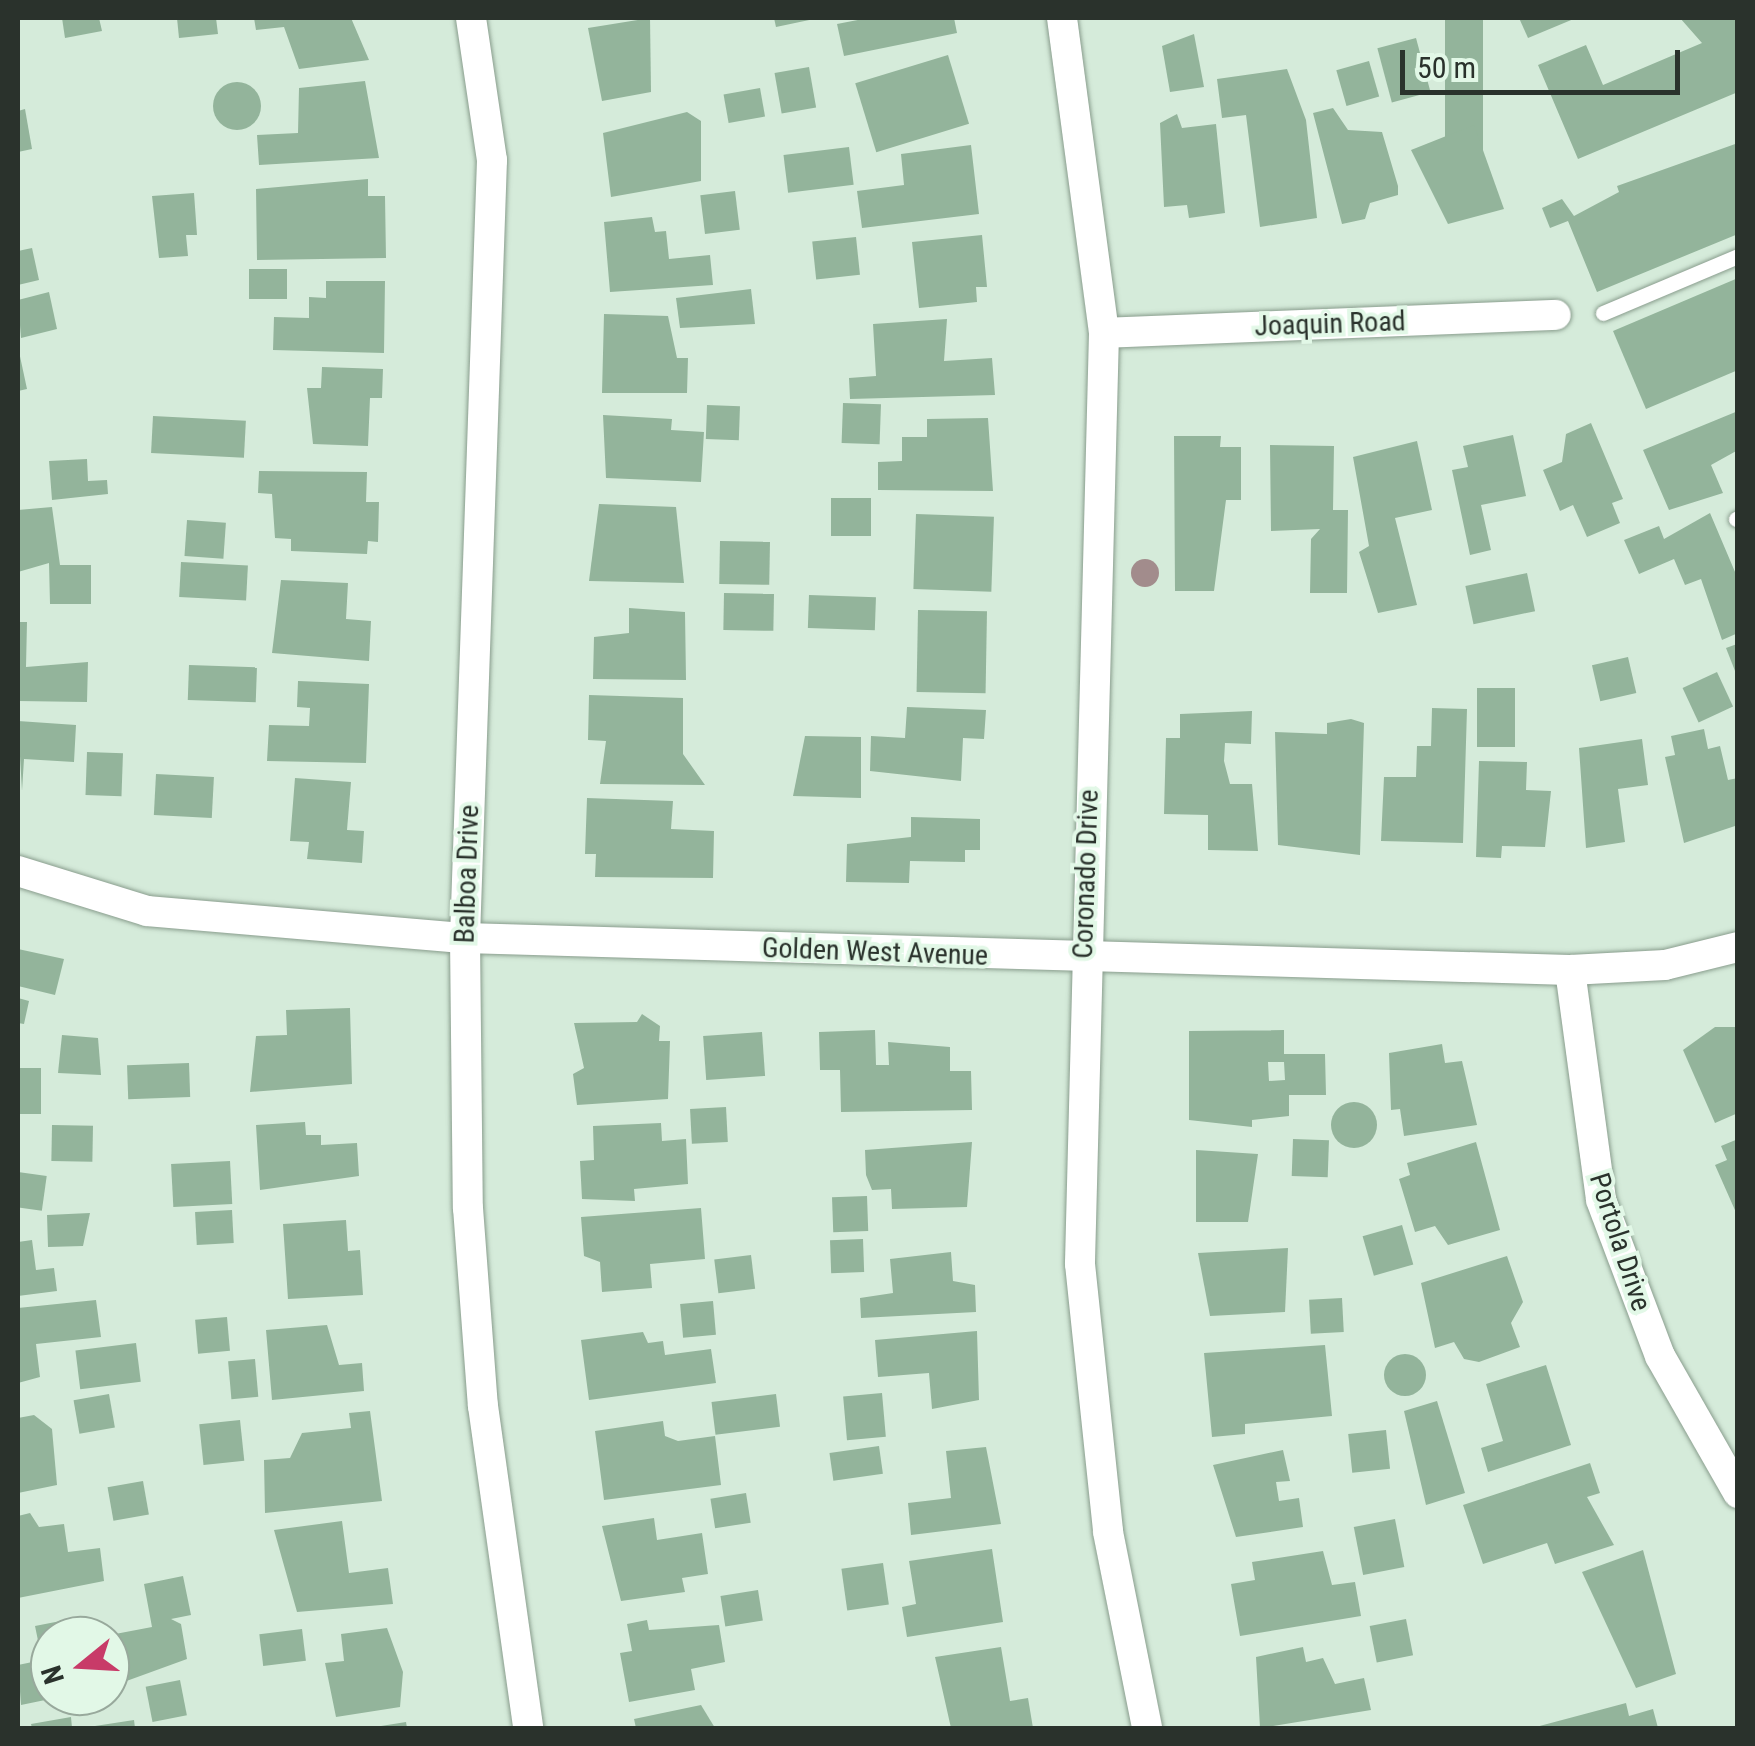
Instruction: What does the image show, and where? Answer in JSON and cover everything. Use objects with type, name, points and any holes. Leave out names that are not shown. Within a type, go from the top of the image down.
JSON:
[{"type":"street","name":"Balboa Drive","points":[[471,18],[492,160],[465,938],[483,1406],[528,1728]]},
{"type":"street","name":"Coronado Drive","points":[[1062,18],[1104,332],[1083,959],[1080,1264],[1088,1383],[1147,1728]]},
{"type":"street","name":"Joaquin Road","points":[[1104,332],[1556,315]]},
{"type":"street","name":"Golden West Avenue","points":[[18,872],[146,910],[465,938],[1083,959],[1570,970],[1665,965],[1738,947]]},
{"type":"street","name":"Portola Drive","points":[[1570,970],[1602,1200],[1660,1356],[1738,1493]]},
{"type":"lane","points":[[1603,313],[1738,256]]},
{"type":"building","points":[[62,18],[99,18],[102,31],[65,38]]},
{"type":"building","points":[[177,18],[216,18],[218,34],[179,38]]},
{"type":"building","points":[[254,18],[351,18],[369,60],[299,69],[284,27],[256,30]]},
{"type":"building","points":[[650,18],[651,92],[602,101],[588,28]]},
{"type":"building","points":[[774,18],[813,18],[814,19],[776,27]]},
{"type":"building","points":[[868,18],[954,18],[957,33],[844,56],[837,24]]},
{"type":"building","points":[[1445,18],[1483,18],[1483,212],[1445,212]]},
{"type":"building","points":[[1519,18],[1576,18],[1528,38]]},
{"type":"building","points":[[1680,18],[1738,18],[1738,92],[1578,159],[1538,65],[1586,45],[1603,85],[1702,43]]},
{"type":"building","points":[[1194,34],[1204,87],[1170,92],[1162,46]]},
{"type":"building","points":[[1416,38],[1430,92],[1392,102],[1377,48]]},
{"type":"building","points":[[948,55],[969,124],[876,152],[855,83]]},
{"type":"building","points":[[1369,61],[1379,97],[1347,106],[1336,70]]},
{"type":"building","points":[[809,67],[816,107],[782,113],[775,73]]},
{"type":"building","points":[[1287,69],[1306,120],[1317,218],[1260,227],[1246,115],[1222,118],[1217,79]]},
{"type":"building","points":[[365,81],[379,158],[259,165],[257,135],[298,133],[299,88]]},
{"type":"building","points":[[237,82],[254,89],[261,106],[254,123],[237,130],[220,123],[213,106],[220,89]]},
{"type":"building","points":[[760,88],[765,117],[729,123],[724,94]]},
{"type":"building","points":[[1333,108],[1348,130],[1382,132],[1398,186],[1398,195],[1370,203],[1365,219],[1342,224],[1313,113]]},
{"type":"building","points":[[25,109],[32,149],[18,152],[18,111]]},
{"type":"building","points":[[687,112],[701,121],[701,181],[611,197],[603,133]]},
{"type":"building","points":[[1177,114],[1182,128],[1216,124],[1225,213],[1189,218],[1187,205],[1164,207],[1160,123]]},
{"type":"building","points":[[1474,125],[1504,209],[1448,224],[1411,150]]},
{"type":"building","points":[[1738,143],[1738,234],[1597,292],[1568,221],[1550,228],[1542,208],[1562,199],[1574,216],[1619,192],[1617,186]]},
{"type":"building","points":[[971,145],[979,214],[862,228],[857,191],[904,185],[901,154]]},
{"type":"building","points":[[849,147],[854,185],[788,193],[783,155]]},
{"type":"building","points":[[368,179],[368,196],[385,196],[386,258],[257,260],[256,189]]},
{"type":"building","points":[[735,191],[740,230],[705,234],[700,195]]},
{"type":"building","points":[[194,193],[197,235],[186,235],[188,256],[159,258],[152,196]]},
{"type":"building","points":[[652,217],[655,232],[666,231],[669,259],[710,255],[713,285],[610,292],[604,222]]},
{"type":"building","points":[[982,235],[987,287],[976,287],[977,302],[919,308],[912,242]]},
{"type":"building","points":[[856,237],[860,275],[816,279],[812,242]]},
{"type":"building","points":[[32,248],[39,280],[18,285],[18,251]]},
{"type":"building","points":[[249,269],[287,269],[287,299],[249,299]]},
{"type":"building","points":[[1738,278],[1738,370],[1646,409],[1613,331]]},
{"type":"building","points":[[326,281],[385,281],[384,353],[273,350],[274,317],[309,318],[309,297],[326,298]]},
{"type":"building","points":[[751,289],[755,324],[680,328],[676,298]]},
{"type":"building","points":[[49,292],[57,329],[21,338],[18,300]]},
{"type":"building","points":[[604,314],[668,316],[677,358],[688,358],[687,393],[602,393]]},
{"type":"building","points":[[947,319],[944,361],[992,358],[995,395],[850,399],[849,378],[876,376],[873,324]]},
{"type":"building","points":[[18,347],[27,389],[18,391]]},
{"type":"building","points":[[322,367],[383,369],[382,398],[370,398],[368,446],[313,444],[307,388],[321,388]]},
{"type":"building","points":[[843,403],[881,404],[880,444],[842,443]]},
{"type":"building","points":[[707,405],[740,406],[739,440],[706,439]]},
{"type":"building","points":[[1738,411],[1738,450],[1711,465],[1723,493],[1669,510],[1643,450]]},
{"type":"building","points":[[603,415],[672,419],[671,430],[704,432],[701,482],[606,478]]},
{"type":"building","points":[[153,416],[246,421],[244,458],[151,453]]},
{"type":"building","points":[[988,418],[993,491],[878,490],[878,462],[902,461],[902,437],[927,437],[927,419]]},
{"type":"building","points":[[1591,423],[1623,499],[1612,503],[1620,523],[1587,537],[1573,505],[1560,511],[1543,470],[1562,462],[1566,434]]},
{"type":"building","points":[[1513,435],[1526,496],[1481,505],[1491,550],[1470,555],[1452,470],[1468,467],[1463,446]]},
{"type":"building","points":[[1174,436],[1221,436],[1220,447],[1241,447],[1241,500],[1226,500],[1214,591],[1175,591]]},
{"type":"building","points":[[1417,441],[1432,510],[1395,518],[1417,605],[1378,613],[1359,552],[1369,546],[1353,457]]},
{"type":"building","points":[[1270,445],[1334,446],[1333,510],[1348,510],[1347,593],[1310,593],[1311,539],[1320,529],[1271,531]]},
{"type":"building","points":[[87,459],[88,481],[107,480],[108,494],[52,500],[49,461]]},
{"type":"building","points":[[259,471],[367,472],[366,502],[379,502],[378,542],[368,541],[367,554],[291,551],[291,539],[275,538],[272,494],[258,493]]},
{"type":"building","points":[[831,498],[871,498],[871,536],[831,536]]},
{"type":"building","points":[[599,504],[676,507],[684,583],[589,581]]},
{"type":"building","points":[[52,507],[60,565],[91,565],[91,604],[50,604],[49,563],[18,572],[18,510]]},
{"type":"building","points":[[1710,513],[1738,579],[1738,633],[1722,640],[1701,579],[1685,585],[1674,559],[1639,574],[1624,540],[1659,526],[1664,539]]},
{"type":"building","points":[[916,514],[994,517],[991,592],[913,589]]},
{"type":"building","points":[[187,520],[226,523],[223,559],[184,556]]},
{"type":"building","points":[[720,541],[770,542],[769,585],[719,584]]},
{"type":"building","points":[[181,562],[248,566],[246,600],[179,597]]},
{"type":"building","points":[[1527,573],[1535,611],[1473,624],[1465,586]]},
{"type":"building","points":[[281,580],[348,583],[346,619],[371,621],[369,661],[272,653]]},
{"type":"building","points":[[724,593],[774,594],[773,631],[723,630]]},
{"type":"building","points":[[809,595],[876,597],[875,630],[808,628]]},
{"type":"building","points":[[629,608],[685,612],[686,680],[593,679],[594,637],[629,633]]},
{"type":"building","points":[[918,610],[987,611],[986,693],[917,692]]},
{"type":"building","points":[[18,622],[27,622],[26,667],[88,662],[87,702],[18,701]]},
{"type":"building","points":[[1737,644],[1737,676],[1726,648]]},
{"type":"building","points":[[1628,657],[1636,693],[1600,701],[1592,665]]},
{"type":"building","points":[[189,665],[257,667],[256,702],[188,700]]},
{"type":"building","points":[[1717,672],[1733,706],[1699,722],[1683,688]]},
{"type":"building","points":[[298,681],[369,684],[366,763],[267,761],[269,725],[309,726],[310,708],[297,707]]},
{"type":"building","points":[[1477,688],[1515,688],[1515,747],[1477,747]]},
{"type":"building","points":[[589,695],[683,698],[683,754],[705,785],[600,784],[606,741],[588,740]]},
{"type":"building","points":[[907,707],[986,710],[984,739],[963,738],[961,781],[870,771],[871,736],[905,738]]},
{"type":"building","points":[[1432,708],[1467,709],[1463,843],[1381,841],[1384,777],[1416,777],[1417,746],[1431,746]]},
{"type":"building","points":[[1252,711],[1251,744],[1225,743],[1224,761],[1230,784],[1252,784],[1258,851],[1208,850],[1208,815],[1164,814],[1166,738],[1180,738],[1180,714]]},
{"type":"building","points":[[1351,719],[1364,723],[1360,855],[1278,845],[1275,732],[1327,734],[1327,723]]},
{"type":"building","points":[[18,721],[76,725],[74,762],[24,759],[22,791]]},
{"type":"building","points":[[1704,729],[1708,749],[1720,746],[1728,780],[1738,778],[1738,825],[1684,843],[1665,757],[1675,755],[1671,736]]},
{"type":"building","points":[[805,736],[861,737],[861,798],[793,796]]},
{"type":"building","points":[[1642,739],[1648,785],[1618,789],[1625,842],[1586,848],[1579,748]]},
{"type":"building","points":[[87,752],[123,753],[121,796],[85,795]]},
{"type":"building","points":[[1479,761],[1527,762],[1526,790],[1551,791],[1545,847],[1502,846],[1501,858],[1476,857]]},
{"type":"building","points":[[156,774],[214,777],[212,818],[154,815]]},
{"type":"building","points":[[295,778],[351,782],[347,830],[364,831],[362,863],[307,859],[309,842],[290,841]]},
{"type":"building","points":[[587,798],[673,801],[671,829],[714,831],[713,878],[595,877],[596,854],[585,854]]},
{"type":"building","points":[[911,817],[980,819],[980,850],[965,850],[965,862],[910,861],[909,883],[846,882],[847,844],[911,837]]},
{"type":"building","points":[[18,949],[64,959],[55,995],[18,986]]},
{"type":"building","points":[[18,998],[29,1001],[24,1024],[18,1023]]},
{"type":"building","points":[[350,1008],[352,1084],[250,1092],[256,1036],[287,1035],[286,1010]]},
{"type":"building","points":[[642,1014],[660,1026],[659,1041],[670,1041],[668,1099],[577,1105],[573,1074],[584,1068],[574,1023],[637,1022]]},
{"type":"building","points":[[1715,1027],[1738,1027],[1738,1113],[1715,1123],[1683,1050]]},
{"type":"building","points":[[875,1030],[876,1065],[889,1065],[888,1042],[950,1047],[950,1071],[971,1071],[972,1110],[841,1112],[840,1070],[820,1070],[819,1032]]},
{"type":"building","points":[[1284,1030],[1284,1054],[1325,1054],[1326,1095],[1289,1095],[1289,1116],[1252,1120],[1252,1127],[1189,1120],[1189,1031]],"holes":[[[1268,1062],[1284,1062],[1285,1080],[1269,1081]]]},
{"type":"building","points":[[762,1032],[765,1076],[706,1080],[703,1036]]},
{"type":"building","points":[[62,1035],[98,1038],[101,1075],[58,1073]]},
{"type":"building","points":[[1442,1044],[1445,1063],[1462,1061],[1477,1125],[1404,1136],[1400,1109],[1391,1110],[1389,1053]]},
{"type":"building","points":[[189,1063],[190,1097],[128,1099],[127,1065]]},
{"type":"building","points":[[18,1068],[41,1068],[41,1114],[18,1114]]},
{"type":"building","points":[[1354,1102],[1370,1109],[1377,1125],[1370,1141],[1354,1148],[1338,1141],[1331,1125],[1338,1109]]},
{"type":"building","points":[[726,1107],[728,1142],[692,1144],[690,1109]]},
{"type":"building","points":[[305,1122],[306,1135],[321,1135],[321,1145],[357,1143],[359,1176],[260,1190],[256,1125]]},
{"type":"building","points":[[661,1123],[662,1141],[686,1139],[688,1184],[634,1189],[635,1201],[582,1199],[580,1161],[594,1160],[593,1126]]},
{"type":"building","points":[[52,1125],[93,1126],[92,1162],[51,1161]]},
{"type":"building","points":[[1293,1139],[1329,1140],[1328,1177],[1292,1176]]},
{"type":"building","points":[[1738,1139],[1738,1217],[1715,1165],[1727,1160],[1721,1146]]},
{"type":"building","points":[[972,1142],[967,1207],[892,1209],[891,1189],[872,1190],[866,1175],[865,1150]]},
{"type":"building","points":[[1476,1142],[1500,1230],[1448,1245],[1435,1226],[1415,1232],[1399,1179],[1410,1175],[1407,1163]]},
{"type":"building","points":[[1196,1150],[1258,1154],[1248,1222],[1196,1222]]},
{"type":"building","points":[[230,1161],[232,1204],[173,1207],[171,1164]]},
{"type":"building","points":[[18,1172],[47,1176],[42,1211],[18,1207]]},
{"type":"building","points":[[867,1196],[868,1231],[833,1232],[832,1197]]},
{"type":"building","points":[[701,1208],[705,1259],[650,1264],[652,1288],[602,1292],[600,1262],[584,1256],[581,1217]]},
{"type":"building","points":[[232,1210],[234,1243],[197,1245],[195,1212]]},
{"type":"building","points":[[90,1213],[83,1246],[48,1247],[47,1215]]},
{"type":"building","points":[[346,1220],[348,1251],[360,1250],[363,1295],[288,1299],[283,1224]]},
{"type":"building","points":[[1402,1225],[1413,1264],[1374,1276],[1363,1236]]},
{"type":"building","points":[[863,1239],[864,1272],[831,1273],[830,1240]]},
{"type":"building","points":[[32,1240],[36,1270],[54,1268],[57,1291],[18,1296],[18,1242]]},
{"type":"building","points":[[1288,1248],[1285,1312],[1210,1316],[1198,1253]]},
{"type":"building","points":[[951,1252],[953,1281],[975,1285],[976,1312],[861,1318],[860,1298],[893,1293],[890,1259]]},
{"type":"building","points":[[751,1255],[755,1289],[718,1293],[714,1260]]},
{"type":"building","points":[[1507,1256],[1523,1302],[1511,1323],[1520,1347],[1479,1362],[1464,1359],[1454,1342],[1435,1348],[1421,1283]]},
{"type":"building","points":[[1342,1298],[1344,1332],[1311,1334],[1309,1300]]},
{"type":"building","points":[[96,1300],[101,1337],[36,1344],[40,1377],[18,1383],[18,1308]]},
{"type":"building","points":[[713,1301],[716,1335],[683,1338],[680,1304]]},
{"type":"building","points":[[227,1317],[230,1351],[198,1354],[195,1320]]},
{"type":"building","points":[[327,1325],[339,1365],[362,1363],[364,1391],[272,1400],[266,1330]]},
{"type":"building","points":[[977,1331],[979,1400],[932,1409],[929,1373],[878,1377],[875,1340]]},
{"type":"building","points":[[643,1332],[648,1343],[663,1341],[665,1355],[711,1349],[716,1383],[589,1400],[581,1340]]},
{"type":"building","points":[[136,1343],[141,1382],[80,1389],[75,1350]]},
{"type":"building","points":[[1325,1345],[1332,1416],[1245,1424],[1245,1434],[1212,1437],[1204,1353]]},
{"type":"building","points":[[1405,1354],[1420,1360],[1426,1375],[1420,1390],[1405,1396],[1390,1390],[1384,1375],[1390,1360]]},
{"type":"building","points":[[255,1359],[258,1397],[231,1399],[228,1361]]},
{"type":"building","points":[[1546,1365],[1571,1445],[1488,1472],[1481,1448],[1503,1441],[1486,1384]]},
{"type":"building","points":[[882,1393],[886,1437],[847,1440],[843,1396]]},
{"type":"building","points":[[109,1394],[115,1427],[79,1434],[74,1400]]},
{"type":"building","points":[[776,1394],[780,1427],[716,1435],[711,1402]]},
{"type":"building","points":[[1437,1401],[1465,1493],[1426,1505],[1404,1411]]},
{"type":"building","points":[[370,1411],[382,1501],[265,1513],[264,1460],[290,1458],[302,1433],[351,1428],[349,1413]]},
{"type":"building","points":[[34,1415],[52,1429],[57,1485],[18,1493],[18,1418]]},
{"type":"building","points":[[240,1420],[244,1461],[204,1465],[199,1424]]},
{"type":"building","points":[[663,1421],[665,1436],[678,1441],[715,1436],[721,1485],[604,1500],[595,1431]]},
{"type":"building","points":[[1386,1430],[1390,1469],[1352,1473],[1348,1434]]},
{"type":"building","points":[[879,1446],[883,1474],[833,1481],[829,1453]]},
{"type":"building","points":[[986,1447],[1001,1524],[911,1535],[908,1503],[951,1498],[946,1451]]},
{"type":"building","points":[[1283,1450],[1290,1481],[1276,1482],[1279,1501],[1299,1498],[1303,1527],[1236,1537],[1213,1465]]},
{"type":"building","points":[[1590,1463],[1600,1493],[1587,1497],[1614,1545],[1555,1564],[1547,1543],[1483,1564],[1463,1505]]},
{"type":"building","points":[[143,1481],[149,1514],[113,1521],[108,1487]]},
{"type":"building","points":[[746,1493],[751,1523],[715,1528],[710,1499]]},
{"type":"building","points":[[30,1513],[39,1527],[64,1524],[68,1552],[100,1548],[104,1581],[18,1598],[18,1516]]},
{"type":"building","points":[[654,1518],[657,1540],[702,1533],[708,1574],[682,1578],[685,1592],[621,1601],[602,1526]]},
{"type":"building","points":[[1395,1519],[1404,1567],[1363,1575],[1354,1527]]},
{"type":"building","points":[[342,1521],[349,1573],[388,1568],[393,1604],[297,1612],[274,1530]]},
{"type":"building","points":[[992,1549],[1003,1622],[907,1637],[902,1607],[916,1604],[909,1561]]},
{"type":"building","points":[[1643,1550],[1676,1674],[1636,1688],[1582,1572]]},
{"type":"building","points":[[1323,1551],[1332,1585],[1355,1582],[1361,1616],[1240,1636],[1231,1584],[1255,1580],[1252,1562]]},
{"type":"building","points":[[883,1563],[889,1605],[847,1610],[841,1569]]},
{"type":"building","points":[[183,1576],[191,1615],[171,1619],[181,1624],[187,1659],[130,1680],[130,1631],[152,1627],[144,1584]]},
{"type":"building","points":[[758,1590],[763,1621],[725,1627],[720,1596]]},
{"type":"building","points":[[1406,1619],[1413,1655],[1377,1662],[1370,1626]]},
{"type":"building","points":[[647,1620],[649,1630],[719,1625],[725,1662],[691,1669],[695,1690],[629,1702],[620,1653],[632,1651],[627,1624]]},
{"type":"building","points":[[387,1628],[403,1672],[400,1707],[336,1717],[325,1663],[344,1661],[341,1634]]},
{"type":"building","points":[[302,1629],[306,1661],[263,1666],[259,1634]]},
{"type":"building","points":[[1001,1647],[1010,1701],[1028,1698],[1033,1728],[951,1728],[935,1657]]},
{"type":"building","points":[[1303,1647],[1306,1662],[1323,1658],[1335,1684],[1364,1678],[1371,1710],[1260,1728],[1256,1657]]},
{"type":"building","points":[[30,1662],[30,1703],[21,1705],[18,1665]]},
{"type":"building","points":[[180,1680],[187,1715],[153,1722],[146,1687]]},
{"type":"building","points":[[1626,1703],[1629,1716],[1653,1709],[1658,1728],[1532,1728]]},
{"type":"building","points":[[701,1705],[715,1728],[636,1728],[634,1719]]},
{"type":"building","points":[[71,1717],[72,1728],[32,1728],[31,1724]]},
{"type":"building","points":[[134,1720],[135,1728],[95,1728],[95,1726]]},
{"type":"building","points":[[406,1722],[407,1728],[381,1726]]}]
